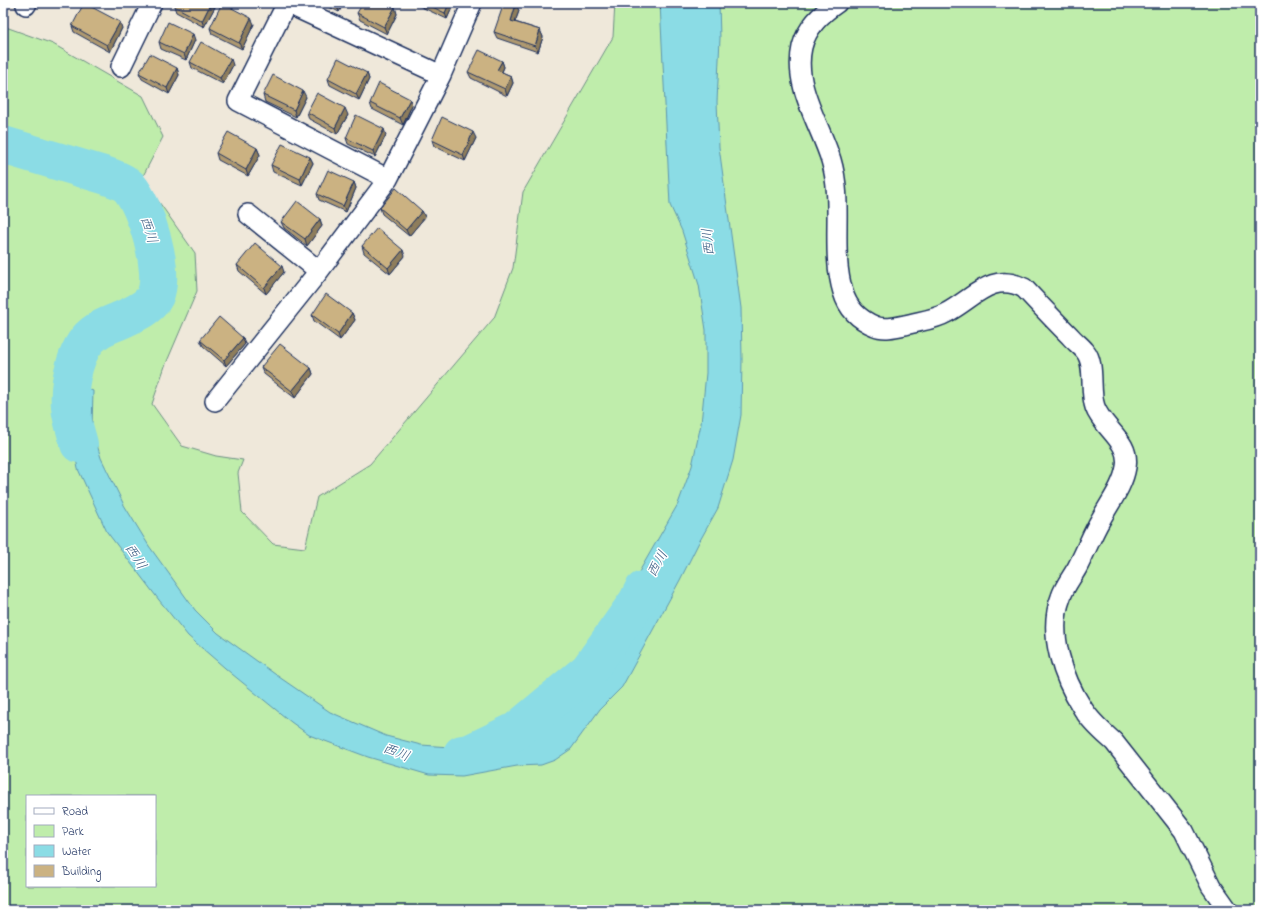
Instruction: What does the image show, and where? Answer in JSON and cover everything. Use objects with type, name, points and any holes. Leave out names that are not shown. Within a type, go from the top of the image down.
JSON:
[{"type":"street","points":[[121,67],[152,3]]},
{"type":"street","points":[[388,179],[238,101],[287,3],[441,75]]},
{"type":"street","points":[[215,401],[319,271],[388,179],[441,75],[472,3]]},
{"type":"street","points":[[837,3],[816,20],[807,33],[802,47],[801,59],[802,81],[831,161],[836,189],[837,263],[844,293],[853,313],[877,327],[894,327],[938,317],[986,287],[998,282],[1016,284],[1024,288],[1086,352],[1091,363],[1095,408],[1120,441],[1126,456],[1126,467],[1118,489],[1061,596],[1056,618],[1057,640],[1063,666],[1073,691],[1084,710],[1101,730],[1114,742],[1184,831],[1211,886],[1228,910]]},
{"type":"street","points":[[248,214],[319,271]]},
{"type":"green space","points":[[615,3],[1260,3],[1260,910],[3,910],[3,26],[53,44],[143,96],[163,137],[142,178],[195,253],[197,291],[165,366],[152,404],[182,446],[216,456],[243,460],[238,473],[242,512],[273,544],[305,548],[317,497],[370,464],[494,318],[513,268],[523,192],[613,37]]},
{"type":"water","points":[[660,3],[719,3],[720,38],[717,102],[719,147],[741,308],[742,359],[741,415],[733,460],[718,508],[622,687],[600,709],[571,749],[555,760],[541,765],[517,766],[462,776],[429,775],[368,757],[309,735],[232,674],[188,636],[107,532],[78,469],[66,408],[74,383],[93,391],[92,428],[101,458],[124,505],[149,546],[195,610],[218,633],[279,677],[330,712],[386,736],[421,745],[450,747],[478,743],[524,729],[548,715],[575,693],[588,679],[603,660],[610,648],[618,619],[639,572],[678,504],[692,466],[701,424],[706,373],[706,330],[699,285],[682,231],[670,205]]},
{"type":"building","points":[[84,3],[120,22],[107,45],[72,26]]},
{"type":"building","points":[[176,3],[211,3],[202,21],[174,6]]},
{"type":"building","points":[[222,3],[251,18],[239,43],[210,28]]},
{"type":"building","points":[[327,3],[341,3],[338,9]]},
{"type":"building","points":[[363,3],[386,3],[395,7],[384,27],[357,13]]},
{"type":"building","points":[[424,3],[449,3],[445,13]]},
{"type":"building","points":[[504,3],[516,4],[511,21],[540,30],[535,46],[494,32]]},
{"type":"building","points":[[168,22],[193,34],[184,54],[159,42]]},
{"type":"building","points":[[201,42],[231,59],[220,78],[190,62]]},
{"type":"building","points":[[479,50],[502,61],[497,70],[511,76],[505,89],[468,72]]},
{"type":"building","points":[[150,54],[177,68],[167,88],[139,73]]},
{"type":"building","points":[[338,58],[367,73],[356,94],[328,79]]},
{"type":"building","points":[[273,75],[303,91],[294,110],[263,95]]},
{"type":"building","points":[[379,83],[410,99],[400,118],[370,103]]},
{"type":"building","points":[[317,93],[345,108],[335,128],[307,112]]},
{"type":"building","points":[[356,115],[384,129],[373,151],[346,138]]},
{"type":"building","points":[[442,117],[473,132],[463,155],[432,140]]},
{"type":"building","points":[[228,132],[257,148],[246,170],[216,153]]},
{"type":"building","points":[[282,144],[310,157],[300,179],[271,165]]},
{"type":"building","points":[[328,170],[354,182],[343,206],[317,194]]},
{"type":"building","points":[[396,188],[422,211],[406,230],[380,208]]},
{"type":"building","points":[[297,201],[320,219],[305,239],[281,222]]},
{"type":"building","points":[[377,228],[403,250],[388,268],[362,246]]},
{"type":"building","points":[[255,243],[282,266],[264,288],[237,265]]},
{"type":"building","points":[[326,294],[352,313],[338,334],[312,315]]},
{"type":"building","points":[[219,317],[243,338],[224,360],[200,340]]},
{"type":"building","points":[[280,344],[311,368],[292,391],[261,367]]},
{"type":"waterway","name":"西川","points":[[3,145],[119,180],[129,187],[135,196],[148,224],[158,271],[158,285],[155,296],[149,304],[141,310],[96,332],[89,338],[78,355],[70,387],[70,406],[72,421],[79,444]]},
{"type":"waterway","name":"西川","points":[[462,754],[470,753],[516,731],[589,670],[637,602],[643,590]]}]
